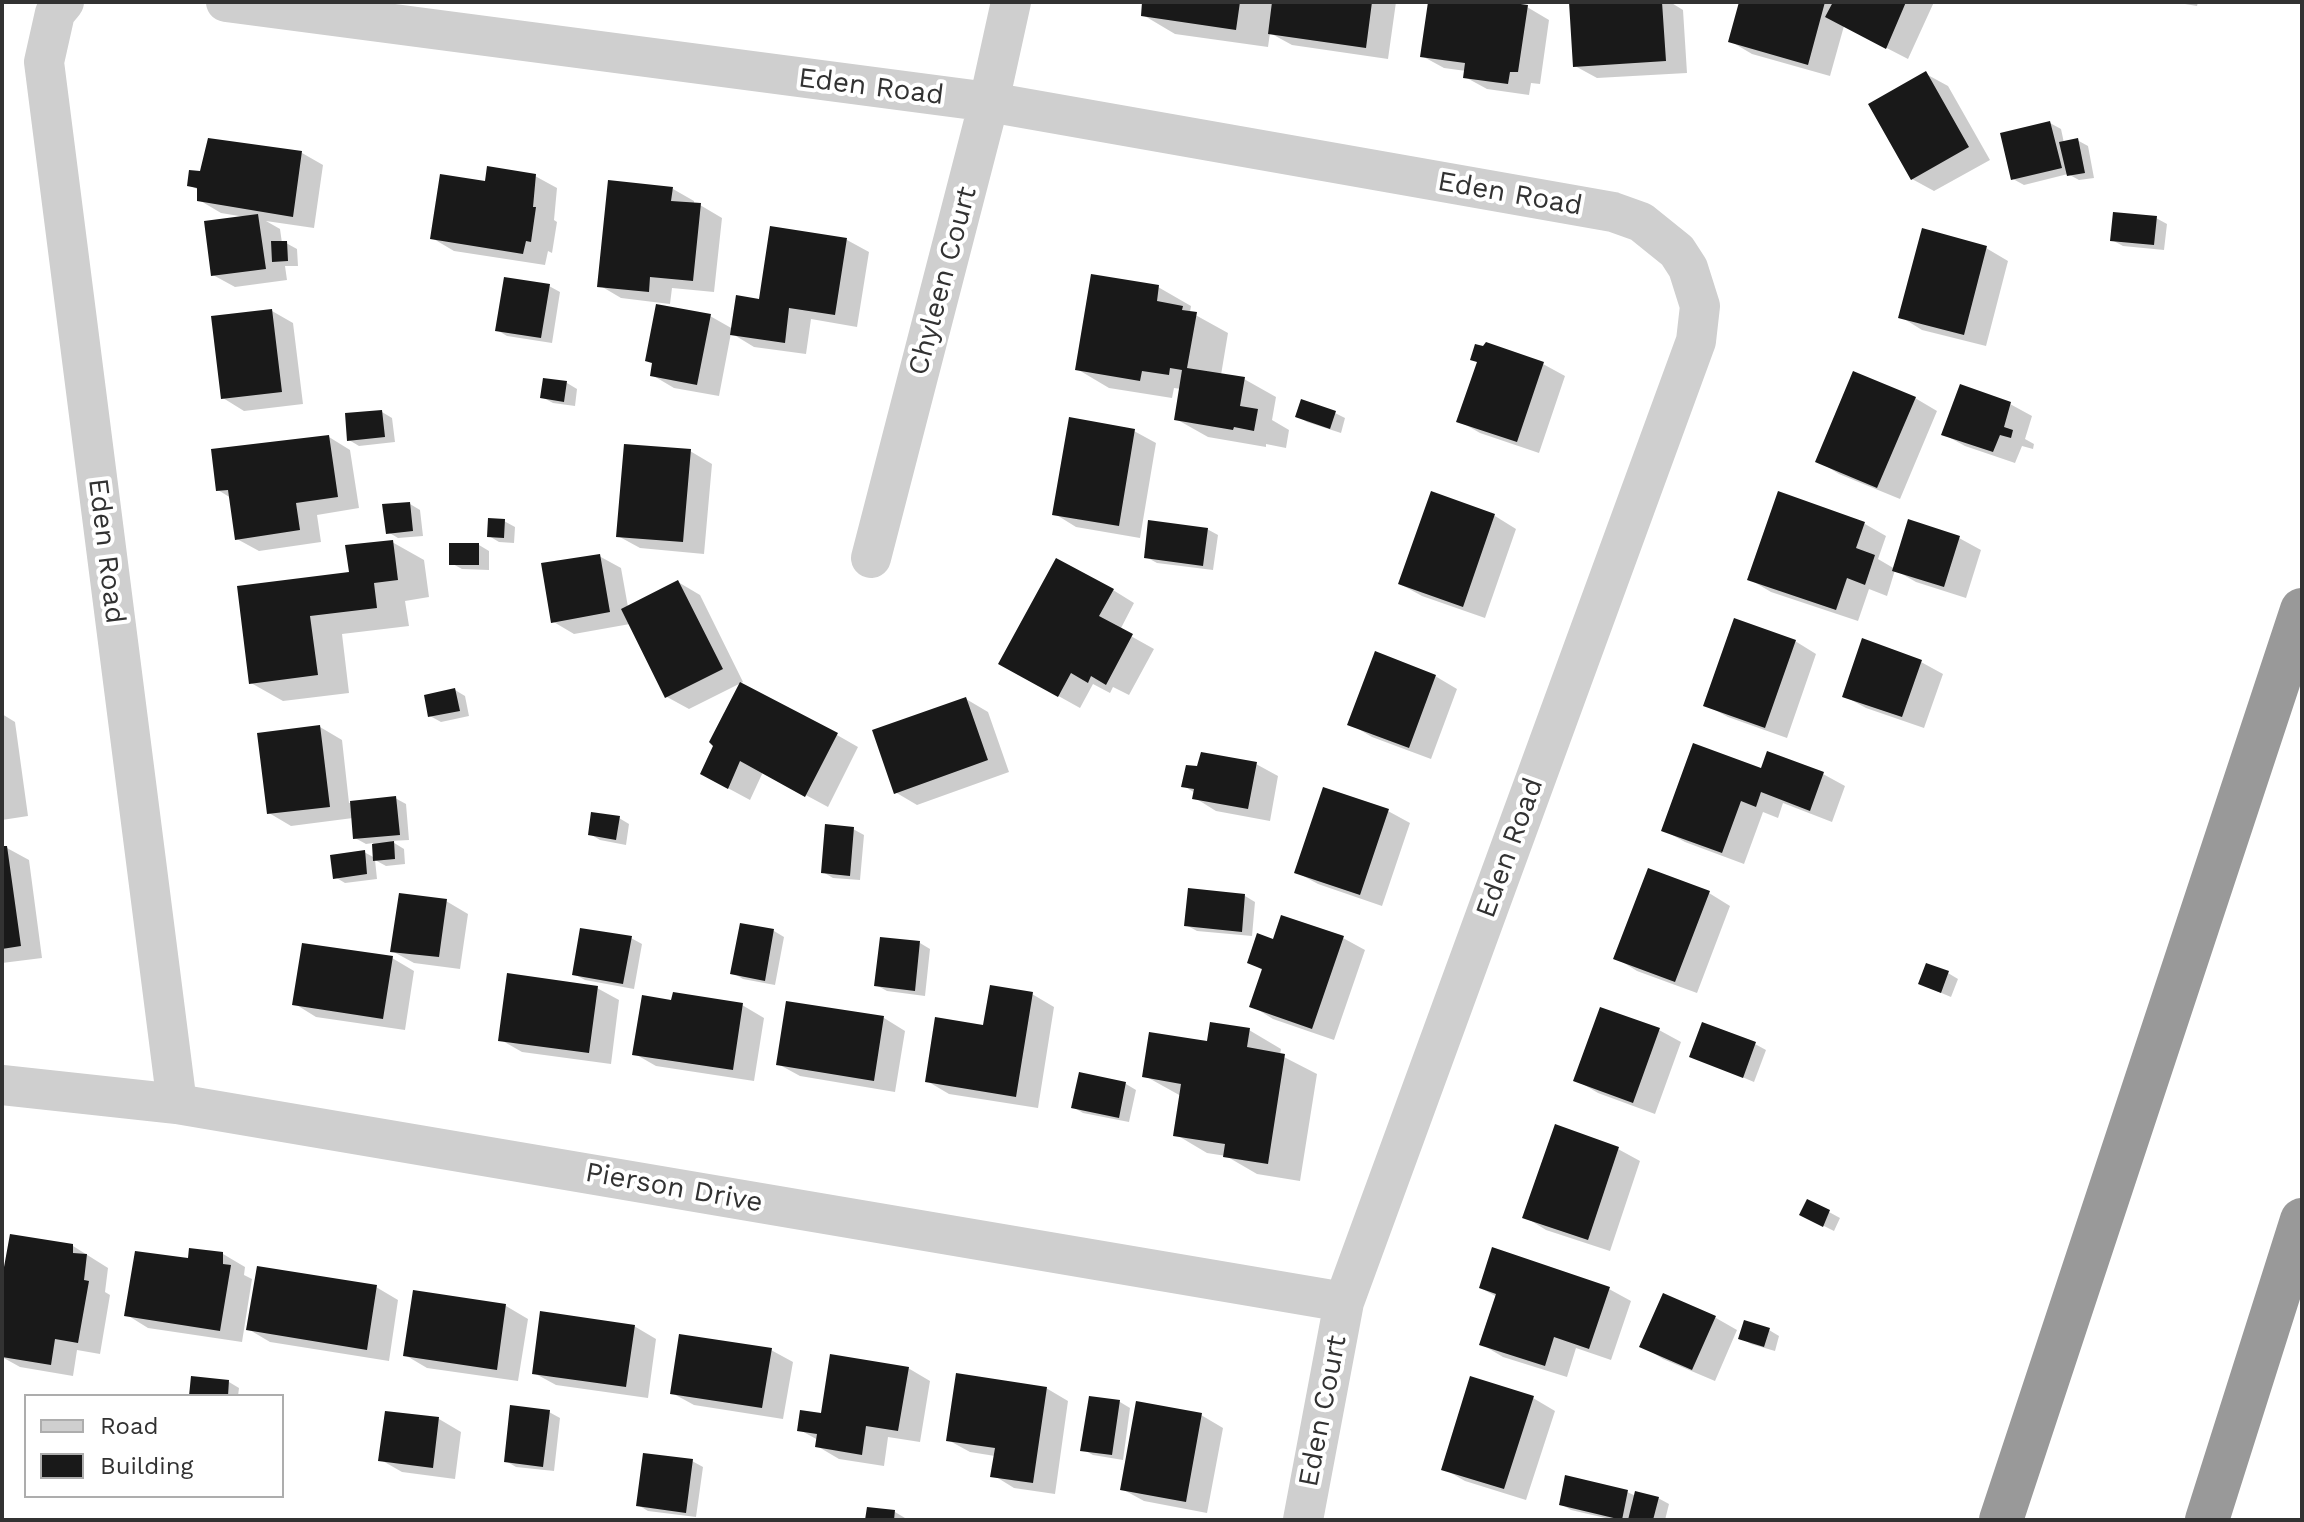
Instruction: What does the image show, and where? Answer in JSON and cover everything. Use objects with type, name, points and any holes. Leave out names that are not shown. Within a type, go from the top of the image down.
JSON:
[{"type":"highway","points":[[2001,1520],[2302,610]]},
{"type":"highway","points":[[2207,1520],[2302,1220]]},
{"type":"street","name":"Eden Road","points":[[64,2],[55,13],[44,62],[177,1104]]},
{"type":"street","name":"Eden Road","points":[[226,2],[989,102],[1613,212],[1641,222],[1677,251],[1688,268],[1700,306],[1696,341],[1344,1302]]},
{"type":"street","name":"Chyleen Court","points":[[871,558],[989,102],[1011,2]]},
{"type":"street","name":"Pierson Drive","points":[[2,1085],[177,1104],[1344,1302]]},
{"type":"street","name":"Eden Court","points":[[1303,1520],[1344,1302]]},
{"type":"building","points":[[1142,2],[1240,2],[1236,30],[1141,16]]},
{"type":"building","points":[[1272,2],[1372,2],[1366,48],[1268,34]]},
{"type":"building","points":[[1428,2],[1528,5],[1518,72],[1510,72],[1508,84],[1463,78],[1465,63],[1420,57]]},
{"type":"building","points":[[1569,2],[1662,2],[1666,61],[1573,67]]},
{"type":"building","points":[[1739,2],[1825,2],[1808,65],[1728,42]]},
{"type":"building","points":[[1833,2],[1906,2],[1886,49],[1825,17]]},
{"type":"building","points":[[1926,71],[1969,147],[1911,180],[1868,104]]},
{"type":"building","points":[[2050,121],[2062,168],[2011,180],[2000,133]]},
{"type":"building","points":[[208,138],[302,151],[293,217],[197,201],[197,188],[187,186],[189,170],[200,171]]},
{"type":"building","points":[[2078,138],[2085,173],[2067,176],[2059,142]]},
{"type":"building","points":[[487,166],[536,174],[533,207],[536,207],[531,242],[526,241],[523,254],[430,239],[440,174],[485,181]]},
{"type":"building","points":[[608,180],[673,187],[671,201],[701,203],[693,281],[650,277],[649,292],[597,287]]},
{"type":"building","points":[[2113,212],[2157,216],[2154,245],[2110,241]]},
{"type":"building","points":[[258,214],[266,269],[211,276],[204,221]]},
{"type":"building","points":[[770,226],[847,238],[835,315],[789,308],[785,343],[730,335],[736,295],[759,299]]},
{"type":"building","points":[[1922,228],[1987,246],[1964,335],[1898,318]]},
{"type":"building","points":[[271,241],[287,241],[288,261],[272,262]]},
{"type":"building","points":[[1091,274],[1159,285],[1157,301],[1197,312],[1187,368],[1245,377],[1240,406],[1258,409],[1254,431],[1174,420],[1182,370],[1170,368],[1169,375],[1142,371],[1140,381],[1075,370]]},
{"type":"building","points":[[504,277],[550,284],[541,338],[495,331]]},
{"type":"building","points":[[656,304],[711,314],[697,385],[650,376],[652,363],[645,361]]},
{"type":"building","points":[[272,309],[282,392],[221,399],[211,316]]},
{"type":"building","points":[[1486,342],[1544,362],[1517,442],[1456,422],[1477,362],[1470,360],[1475,344],[1483,346]]},
{"type":"building","points":[[1853,371],[1916,397],[1877,488],[1815,462]]},
{"type":"building","points":[[543,378],[567,381],[564,402],[540,398]]},
{"type":"building","points":[[1960,384],[2011,402],[2004,427],[2013,430],[2011,438],[2000,435],[1993,452],[1941,435]]},
{"type":"building","points":[[1301,399],[1336,411],[1330,429],[1295,417]]},
{"type":"building","points":[[382,410],[385,437],[347,441],[345,413]]},
{"type":"building","points":[[1069,417],[1135,429],[1119,526],[1052,515]]},
{"type":"building","points":[[329,435],[338,497],[296,503],[300,530],[235,540],[228,490],[216,491],[211,449]]},
{"type":"building","points":[[624,444],[691,449],[683,542],[616,537]]},
{"type":"building","points":[[1431,491],[1495,514],[1463,607],[1398,584]]},
{"type":"building","points":[[1778,491],[1865,522],[1856,548],[1875,555],[1865,585],[1847,578],[1836,610],[1747,580]]},
{"type":"building","points":[[410,502],[413,531],[386,534],[382,504]]},
{"type":"building","points":[[488,518],[505,519],[504,538],[487,537]]},
{"type":"building","points":[[1908,519],[1960,536],[1944,587],[1892,571]]},
{"type":"building","points":[[1148,520],[1208,528],[1203,566],[1144,558]]},
{"type":"building","points":[[393,540],[398,580],[374,583],[377,608],[310,616],[318,675],[249,684],[237,586],[349,572],[345,545]]},
{"type":"building","points":[[449,543],[479,543],[479,565],[449,565]]},
{"type":"building","points":[[600,554],[610,612],[551,623],[541,563]]},
{"type":"building","points":[[1056,558],[1114,589],[1099,616],[1133,634],[1106,685],[1091,676],[1088,683],[1071,673],[1058,697],[998,664]]},
{"type":"building","points":[[678,580],[723,669],[665,698],[621,609]]},
{"type":"building","points":[[1734,618],[1796,640],[1765,728],[1703,706]]},
{"type":"building","points":[[1862,638],[1922,660],[1902,717],[1842,697]]},
{"type":"building","points":[[1375,651],[1436,675],[1409,748],[1347,725]]},
{"type":"building","points":[[740,682],[838,733],[805,797],[740,761],[728,789],[700,774],[713,746],[709,742]]},
{"type":"building","points":[[455,688],[460,711],[428,717],[424,695]]},
{"type":"building","points":[[966,697],[988,760],[894,794],[872,730]]},
{"type":"building","points":[[320,725],[330,807],[267,814],[257,733]]},
{"type":"building","points":[[1693,743],[1761,768],[1767,751],[1824,772],[1810,811],[1761,792],[1756,807],[1741,801],[1722,853],[1661,831]]},
{"type":"building","points":[[1201,752],[1257,762],[1248,809],[1192,799],[1194,789],[1181,787],[1186,765],[1197,766]]},
{"type":"building","points":[[1323,787],[1389,809],[1360,895],[1294,873]]},
{"type":"building","points":[[396,796],[400,835],[353,839],[350,801]]},
{"type":"building","points":[[591,812],[620,816],[616,840],[588,835]]},
{"type":"building","points":[[825,824],[854,827],[850,876],[821,873]]},
{"type":"building","points":[[394,841],[395,859],[373,861],[372,844]]},
{"type":"building","points":[[2,846],[7,846],[21,946],[2,949]]},
{"type":"building","points":[[365,850],[367,874],[333,879],[330,855]]},
{"type":"building","points":[[1648,868],[1710,891],[1675,982],[1613,959]]},
{"type":"building","points":[[1188,888],[1245,894],[1242,932],[1184,926]]},
{"type":"building","points":[[399,893],[447,899],[439,957],[390,952]]},
{"type":"building","points":[[1281,915],[1344,936],[1312,1029],[1249,1007],[1262,969],[1247,963],[1257,933],[1273,939]]},
{"type":"building","points":[[740,923],[774,929],[765,981],[730,974]]},
{"type":"building","points":[[580,928],[632,936],[623,984],[572,975]]},
{"type":"building","points":[[880,937],[920,941],[915,991],[874,986]]},
{"type":"building","points":[[302,943],[393,956],[383,1019],[292,1005]]},
{"type":"building","points":[[1926,963],[1949,971],[1941,993],[1918,984]]},
{"type":"building","points":[[507,973],[598,986],[589,1053],[498,1041]]},
{"type":"building","points":[[990,985],[1033,992],[1016,1097],[925,1082],[935,1017],[983,1025]]},
{"type":"building","points":[[673,992],[743,1003],[733,1070],[632,1055],[642,995],[671,1000]]},
{"type":"building","points":[[786,1001],[884,1016],[874,1081],[776,1065]]},
{"type":"building","points":[[1600,1007],[1660,1028],[1633,1103],[1573,1081]]},
{"type":"building","points":[[1210,1022],[1250,1028],[1247,1047],[1285,1054],[1268,1164],[1223,1157],[1225,1144],[1173,1136],[1181,1084],[1142,1077],[1149,1032],[1207,1041]]},
{"type":"building","points":[[1702,1022],[1756,1042],[1743,1078],[1689,1057]]},
{"type":"building","points":[[1079,1072],[1126,1082],[1119,1118],[1071,1108]]},
{"type":"building","points":[[1555,1124],[1619,1147],[1588,1240],[1522,1218]]},
{"type":"building","points":[[1807,1199],[1830,1210],[1823,1227],[1799,1215]]},
{"type":"building","points":[[10,1234],[73,1244],[73,1253],[87,1254],[84,1280],[89,1281],[78,1343],[55,1339],[51,1365],[2,1357],[2,1278]]},
{"type":"building","points":[[1492,1247],[1610,1287],[1589,1349],[1554,1337],[1545,1366],[1479,1345],[1496,1294],[1479,1288]]},
{"type":"building","points":[[189,1248],[223,1252],[223,1264],[231,1265],[220,1331],[124,1316],[135,1251],[188,1258]]},
{"type":"building","points":[[257,1266],[377,1285],[367,1350],[246,1330]]},
{"type":"building","points":[[413,1290],[506,1304],[497,1370],[403,1356]]},
{"type":"building","points":[[1663,1293],[1716,1316],[1692,1370],[1639,1347]]},
{"type":"building","points":[[540,1311],[635,1325],[626,1387],[532,1374]]},
{"type":"building","points":[[1744,1320],[1770,1328],[1764,1347],[1738,1339]]},
{"type":"building","points":[[679,1334],[772,1348],[762,1408],[670,1394]]},
{"type":"building","points":[[830,1354],[909,1367],[898,1431],[866,1426],[862,1455],[815,1447],[817,1434],[797,1431],[800,1410],[821,1413]]},
{"type":"building","points":[[956,1373],[1047,1387],[1033,1483],[990,1477],[995,1448],[946,1441]]},
{"type":"building","points":[[191,1376],[229,1380],[228,1394],[189,1394]]},
{"type":"building","points":[[1470,1376],[1534,1396],[1504,1489],[1441,1470]]},
{"type":"building","points":[[1089,1396],[1120,1400],[1112,1455],[1080,1451]]},
{"type":"building","points":[[1136,1401],[1202,1413],[1186,1502],[1120,1490]]},
{"type":"building","points":[[510,1405],[550,1410],[543,1467],[504,1462]]},
{"type":"building","points":[[385,1411],[439,1417],[433,1468],[378,1461]]},
{"type":"building","points":[[643,1453],[693,1459],[686,1513],[636,1506]]},
{"type":"building","points":[[1565,1475],[1628,1490],[1622,1520],[1559,1505]]},
{"type":"building","points":[[1635,1491],[1659,1497],[1653,1520],[1628,1520]]},
{"type":"building","points":[[867,1507],[895,1510],[894,1520],[865,1520]]}]
